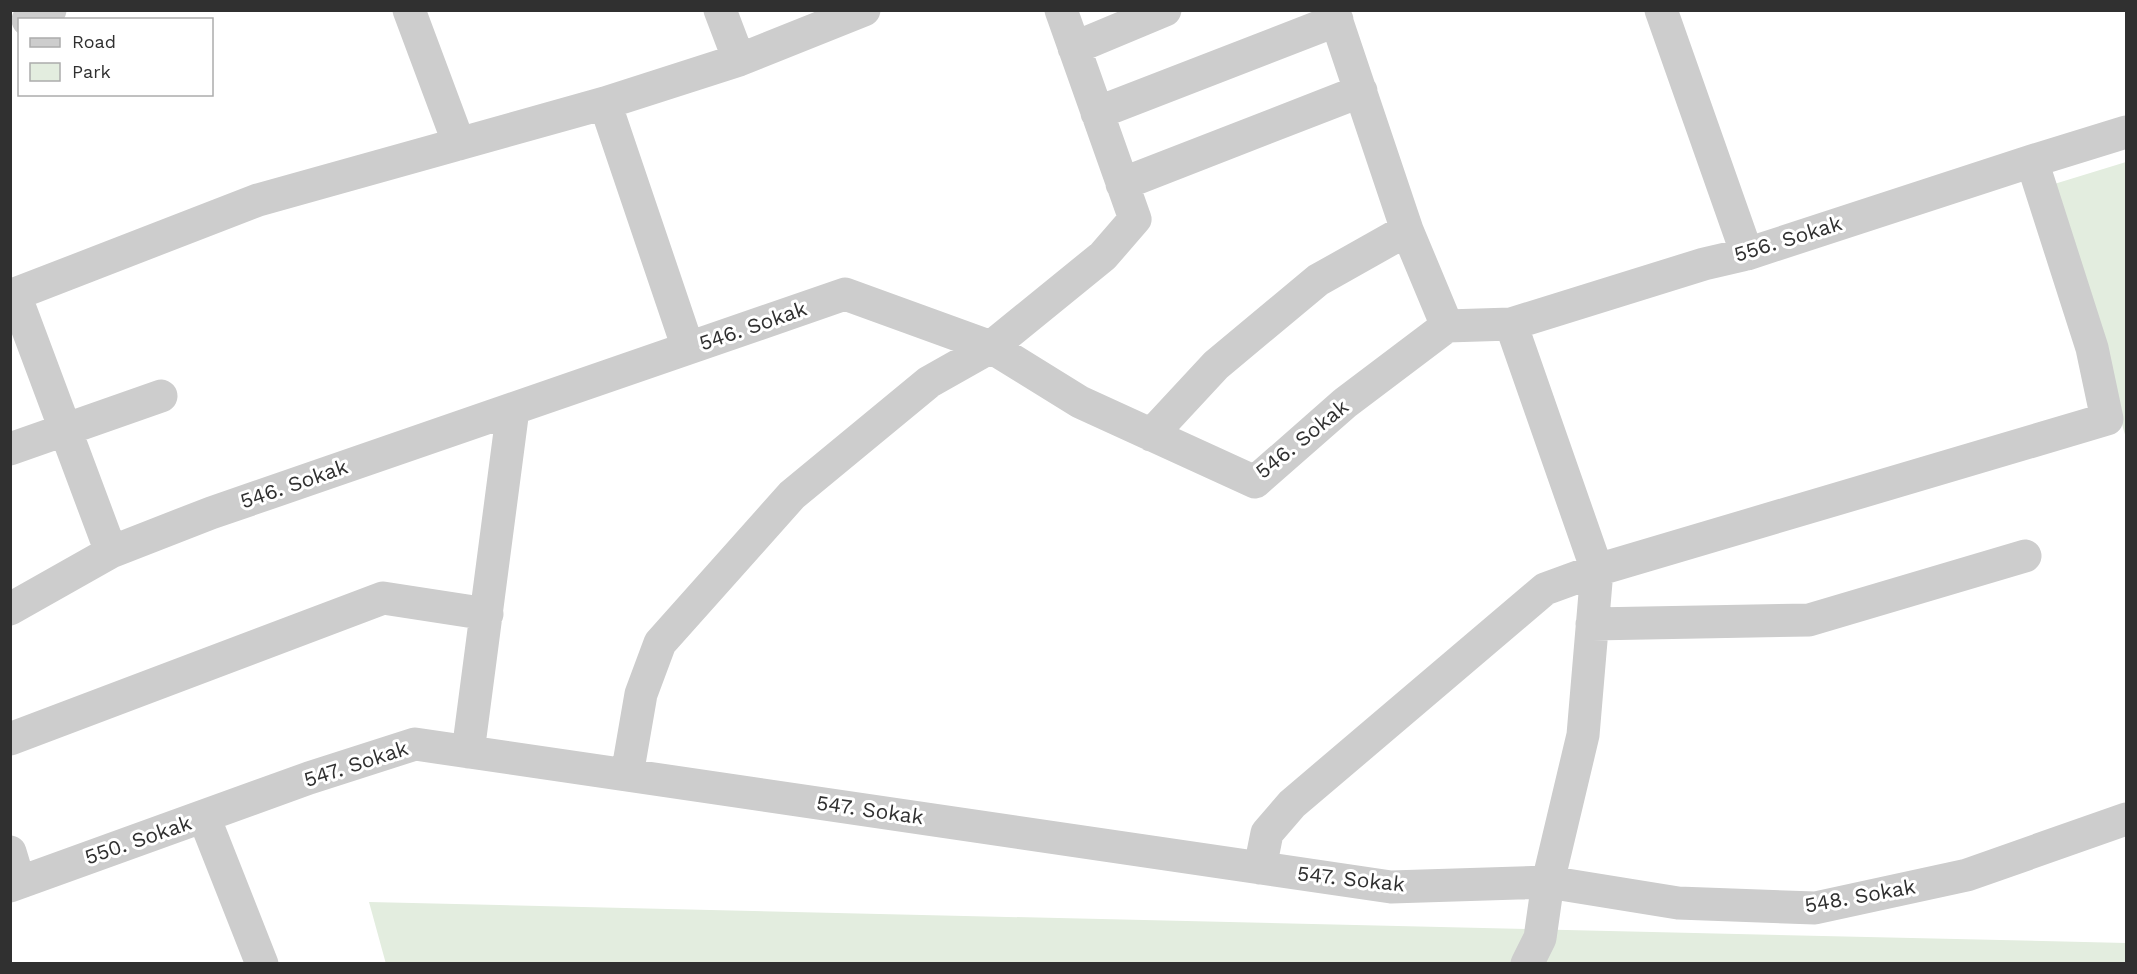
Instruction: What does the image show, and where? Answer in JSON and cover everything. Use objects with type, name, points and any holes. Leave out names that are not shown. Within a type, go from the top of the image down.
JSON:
[{"type":"street","points":[[32,18],[50,10]]},
{"type":"street","points":[[409,10],[459,144]]},
{"type":"street","points":[[720,10],[739,60]]},
{"type":"street","points":[[111,552],[13,295],[258,200],[606,103],[739,60],[864,10]]},
{"type":"street","points":[[627,775],[641,694],[660,643],[792,495],[929,382],[991,347],[1103,256],[1134,219],[1061,10]]},
{"type":"street","points":[[1074,48],[1165,10]]},
{"type":"street","points":[[1661,10],[1746,254]]},
{"type":"street","points":[[1097,113],[1335,15],[1407,230],[1447,326]]},
{"type":"street","points":[[1122,184],[1361,91]]},
{"type":"street","points":[[606,103],[688,348]]},
{"type":"street","name":"556. Sokak","points":[[1447,326],[1512,324],[1704,264],[1746,254],[2127,132]]},
{"type":"street","points":[[1260,867],[1267,833],[1292,804],[1545,589],[1597,570],[2107,419],[2092,348],[2032,161]]},
{"type":"street","points":[[1151,435],[1216,365],[1318,280],[1407,230]]},
{"type":"street","name":"546. Sokak","points":[[10,609],[111,552],[211,513],[845,294],[991,347],[1080,402],[1255,482],[1345,403],[1447,326]]},
{"type":"street","points":[[1512,324],[1597,570],[1582,735],[1548,882],[1540,938],[1527,963]]},
{"type":"street","points":[[10,449],[161,396]]},
{"type":"street","points":[[468,752],[513,409]]},
{"type":"street","points":[[1592,624],[1809,620],[2025,556]]},
{"type":"street","points":[[10,739],[383,598],[486,614]]},
{"type":"street","name":"547. Sokak","points":[[204,817],[309,778],[415,744],[1391,887],[1548,882]]},
{"type":"street","name":"550. Sokak","points":[[13,873],[204,817],[262,963]]},
{"type":"street","name":"548. Sokak","points":[[1548,882],[1678,903],[1815,908],[1967,875],[2127,819]]},
{"type":"green space","points":[[2126,162],[2126,438],[2051,185]]},
{"type":"green space","points":[[369,902],[2126,943],[2126,963],[386,964]]}]
